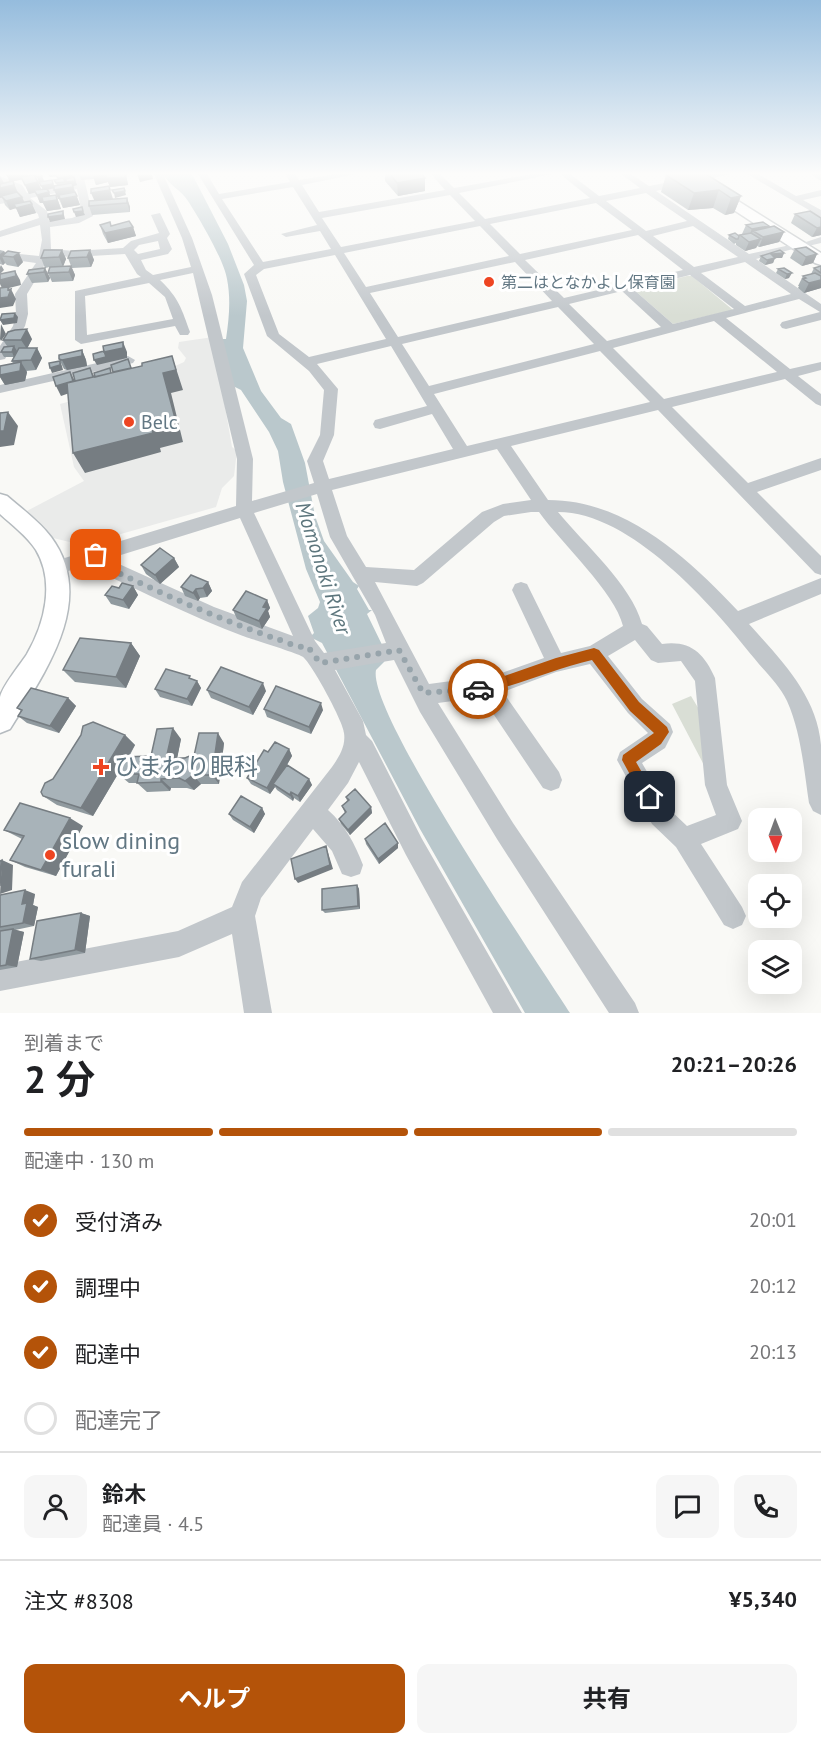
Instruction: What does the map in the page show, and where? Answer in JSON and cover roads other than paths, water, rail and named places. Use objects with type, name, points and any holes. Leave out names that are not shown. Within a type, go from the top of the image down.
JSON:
[{"type":"highway","points":[[771,221],[821,252]]},
{"type":"highway","points":[[809,243],[821,260]]},
{"type":"main road","points":[[0,720],[47,644],[58,610],[58,567],[45,545],[1,503]]},
{"type":"street","points":[[0,234],[45,222],[67,221]]},
{"type":"street","points":[[0,255],[44,256],[164,252],[168,249],[161,237],[165,234],[159,221]]},
{"type":"street","points":[[180,221],[198,269],[245,459],[251,507],[318,657],[355,729],[356,740],[348,763],[251,891],[242,916],[258,1013]]},
{"type":"street","points":[[231,221],[260,266]]},
{"type":"street","points":[[319,221],[463,452]]},
{"type":"street","points":[[484,221],[260,266],[250,274],[273,336],[307,362],[323,378],[332,392],[327,435],[315,458],[320,487],[334,525],[383,612],[396,651],[504,831],[625,1013]]},
{"type":"street","points":[[625,221],[743,310]]},
{"type":"street","points":[[0,356],[19,326],[22,314],[21,297],[25,286],[44,256],[45,222]]},
{"type":"street","points":[[480,222],[821,568]]},
{"type":"street","points":[[364,291],[556,249],[695,222],[821,309]]},
{"type":"street","points":[[286,234],[323,227]]},
{"type":"street","points":[[307,362],[809,243]]},
{"type":"street","points":[[556,249],[569,261]]},
{"type":"street","points":[[130,254],[141,272],[153,280],[170,296],[182,327],[81,340],[79,294],[153,280],[198,269]]},
{"type":"street","points":[[442,260],[453,273]]},
{"type":"street","points":[[12,289],[25,286]]},
{"type":"street","points":[[624,288],[671,329]]},
{"type":"street","points":[[425,392],[801,295]]},
{"type":"street","points":[[786,325],[821,316]]},
{"type":"street","points":[[717,317],[821,401]]},
{"type":"street","points":[[0,389],[128,360]]},
{"type":"street","points":[[58,567],[320,487],[821,366]]},
{"type":"street","points":[[380,424],[435,408]]},
{"type":"street","points":[[501,443],[543,505],[616,595],[633,622],[634,630]]},
{"type":"street","points":[[745,490],[814,467],[821,482]]},
{"type":"street","points":[[362,576],[369,574],[417,578],[497,511],[543,505],[570,506],[592,513],[633,533],[690,573],[735,621],[794,694],[814,764],[821,803]]},
{"type":"street","points":[[96,555],[102,565],[262,634],[300,647],[318,657],[396,651]]},
{"type":"street","points":[[735,621],[821,586]]},
{"type":"street","points":[[521,590],[556,663]]},
{"type":"street","points":[[423,693],[435,694],[487,687],[556,663],[594,654],[634,630],[640,632],[658,654],[678,651],[688,655],[705,678],[716,785],[730,821],[684,839]]},
{"type":"street","points":[[594,654],[635,706],[663,732],[657,740],[628,760],[660,816],[684,839],[733,916]]},
{"type":"street","points":[[487,687],[551,780]]},
{"type":"street","points":[[356,740],[364,749],[414,847],[508,1013]]},
{"type":"street","points":[[312,813],[320,818],[338,840],[351,865]]},
{"type":"street","points":[[1,981],[179,944],[242,916]]},
{"type":"water","name":"Momonoki River","points":[[200,221],[216,221],[228,244],[244,285],[247,301],[243,348],[261,391],[281,418],[291,424],[305,463],[315,516],[324,541],[353,582],[359,586],[357,589],[369,610],[372,610],[367,614],[387,655],[376,670],[380,695],[398,735],[458,839],[570,1013],[525,1013],[420,829],[322,643],[310,637],[314,633],[308,616],[318,608],[320,602],[306,569],[283,482],[278,451],[269,432],[241,390],[233,386],[220,339],[226,339],[229,316],[227,279]]},
{"type":"place","name":"第二はとなかよし保育園","points":[[489,282]]},
{"type":"place","name":"Belc","points":[[129,422]]},
{"type":"place","name":"ひまわり眼科","points":[[101,767]]},
{"type":"place","name":"slow dining furali","points":[[50,855]]}]
